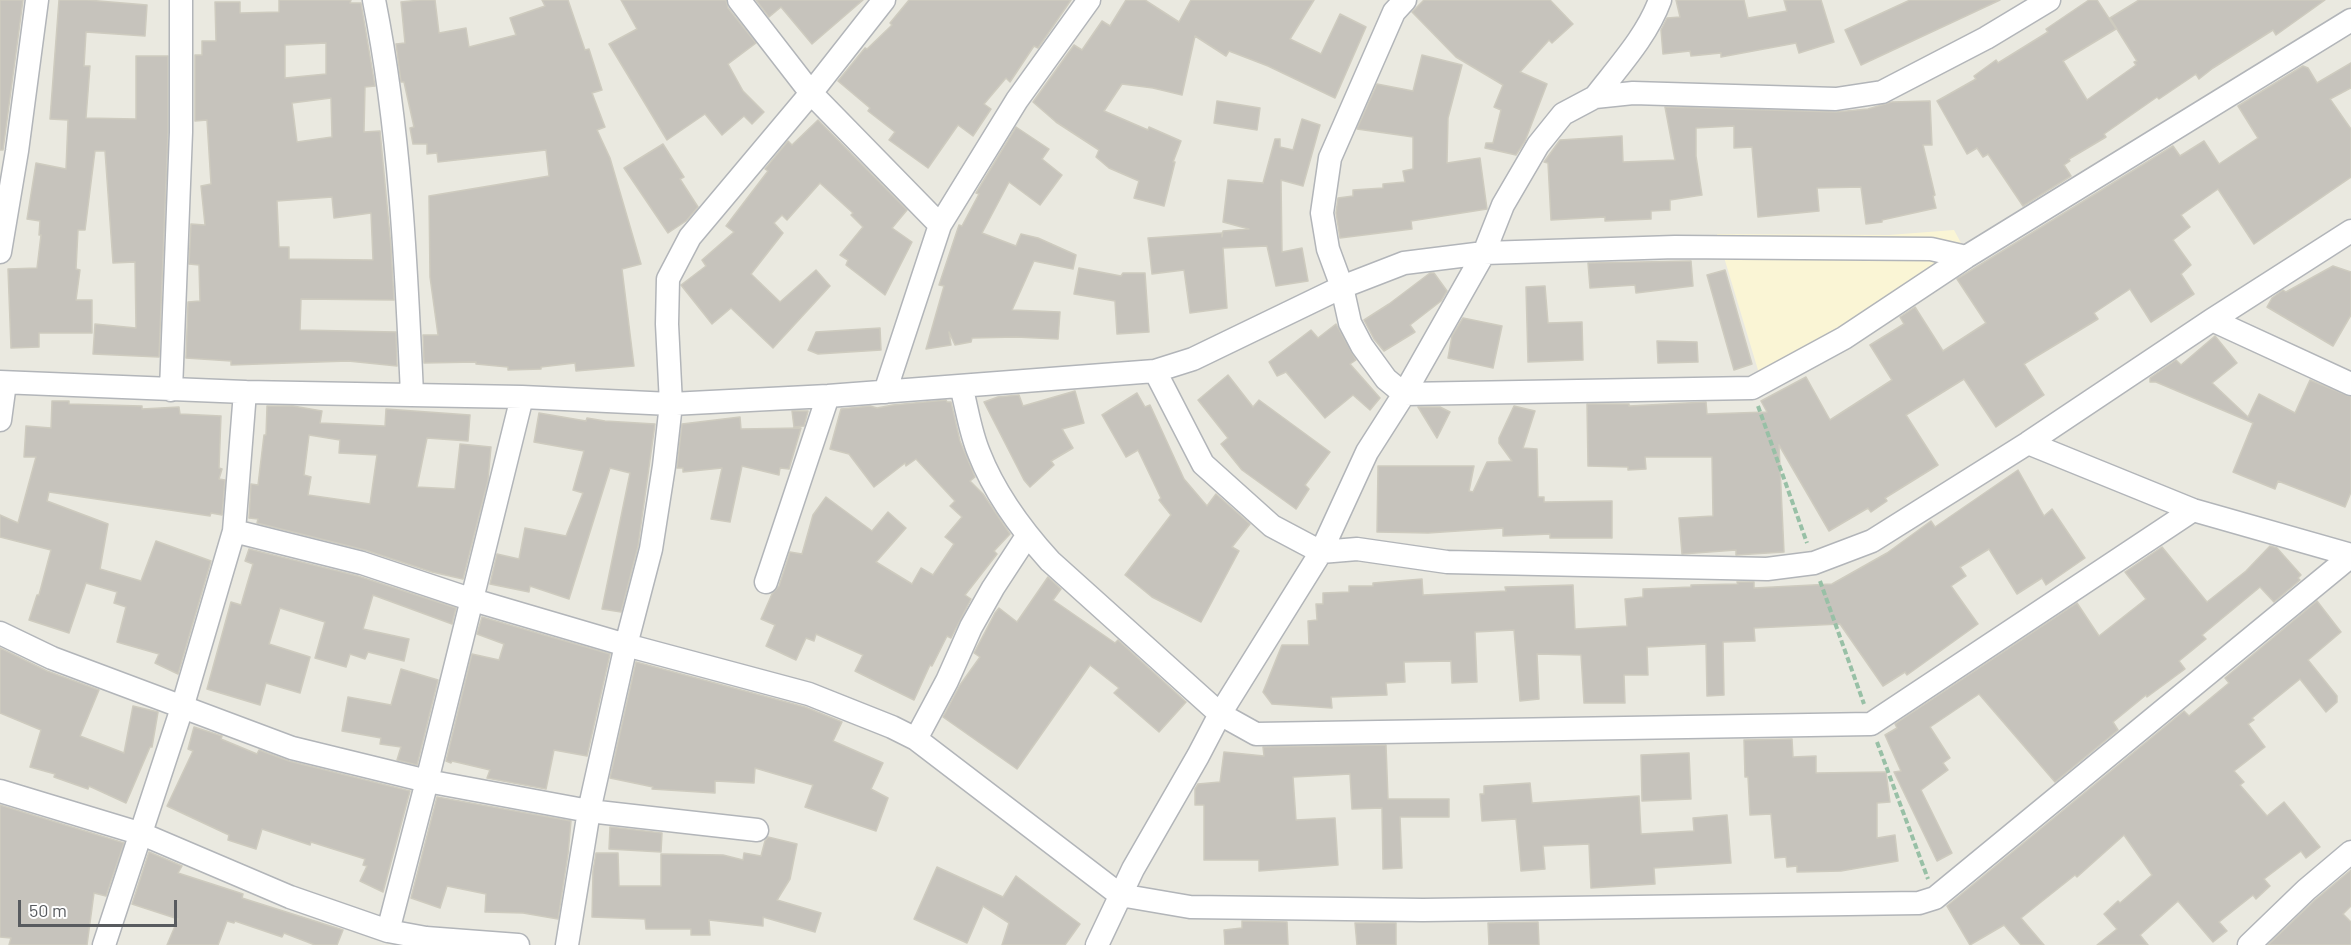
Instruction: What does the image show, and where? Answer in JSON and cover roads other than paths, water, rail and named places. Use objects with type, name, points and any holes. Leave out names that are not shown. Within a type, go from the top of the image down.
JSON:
[{"type":"street","points":[[0,252],[17,151],[37,0]]},
{"type":"street","points":[[171,390],[181,132],[181,0]]},
{"type":"street","points":[[374,0],[390,98],[404,221],[412,394]]},
{"type":"street","points":[[739,0],[811,93],[940,225]]},
{"type":"street","points":[[567,945],[589,811],[626,645],[651,549],[671,404],[667,324],[668,279],[690,237],[811,93],[884,0]]},
{"type":"street","points":[[885,392],[940,225],[1017,100],[1089,0]]},
{"type":"street","points":[[1405,0],[1394,12],[1330,158],[1322,213],[1328,249],[1342,287],[1350,323],[1362,346],[1386,379],[1404,394],[1752,388],[1844,338],[1966,257],[2351,20]]},
{"type":"street","points":[[1595,97],[1632,50],[1656,12],[1660,0]]},
{"type":"street","points":[[1097,945],[1120,895],[1220,714],[1321,552],[1367,452],[1404,394],[1484,253],[1503,205],[1538,145],[1563,114],[1595,97],[1633,93],[1836,99],[1882,92],[1986,38],[2049,0]]},
{"type":"street","points":[[1155,370],[1203,464],[1272,526],[1321,552],[1357,549],[1447,562],[1767,569],[1814,563],[1872,541],[2028,443],[2212,320],[2351,231]]},
{"type":"street","points":[[0,420],[3,383],[245,392],[522,397],[671,404],[885,392],[1155,370],[1193,359],[1342,287],[1404,263],[1484,253],[1675,247],[1931,249],[1966,257]]},
{"type":"street","points":[[2212,320],[2351,384]]},
{"type":"street","points":[[961,386],[978,453],[1004,502],[1027,536],[1050,561],[1220,714],[1256,734],[1871,724],[2193,510]]},
{"type":"street","points":[[104,945],[182,708],[234,531],[245,392]]},
{"type":"street","points":[[766,582],[828,396]]},
{"type":"street","points":[[388,931],[428,781],[522,397]]},
{"type":"street","points":[[2028,443],[2193,510],[2351,556]]},
{"type":"street","points":[[234,531],[362,563],[473,600],[626,645],[809,694],[892,727],[916,739],[1120,895],[1190,907],[1423,910],[1919,903],[1935,898],[2351,556]]},
{"type":"street","points":[[916,739],[947,681],[970,627],[1027,536]]},
{"type":"street","points":[[0,633],[52,658],[292,748],[428,781],[589,811],[757,830]]},
{"type":"street","points":[[0,791],[142,834],[290,897],[388,931],[426,938],[519,945]]},
{"type":"street","points":[[2249,945],[2306,890],[2351,852]]}]
